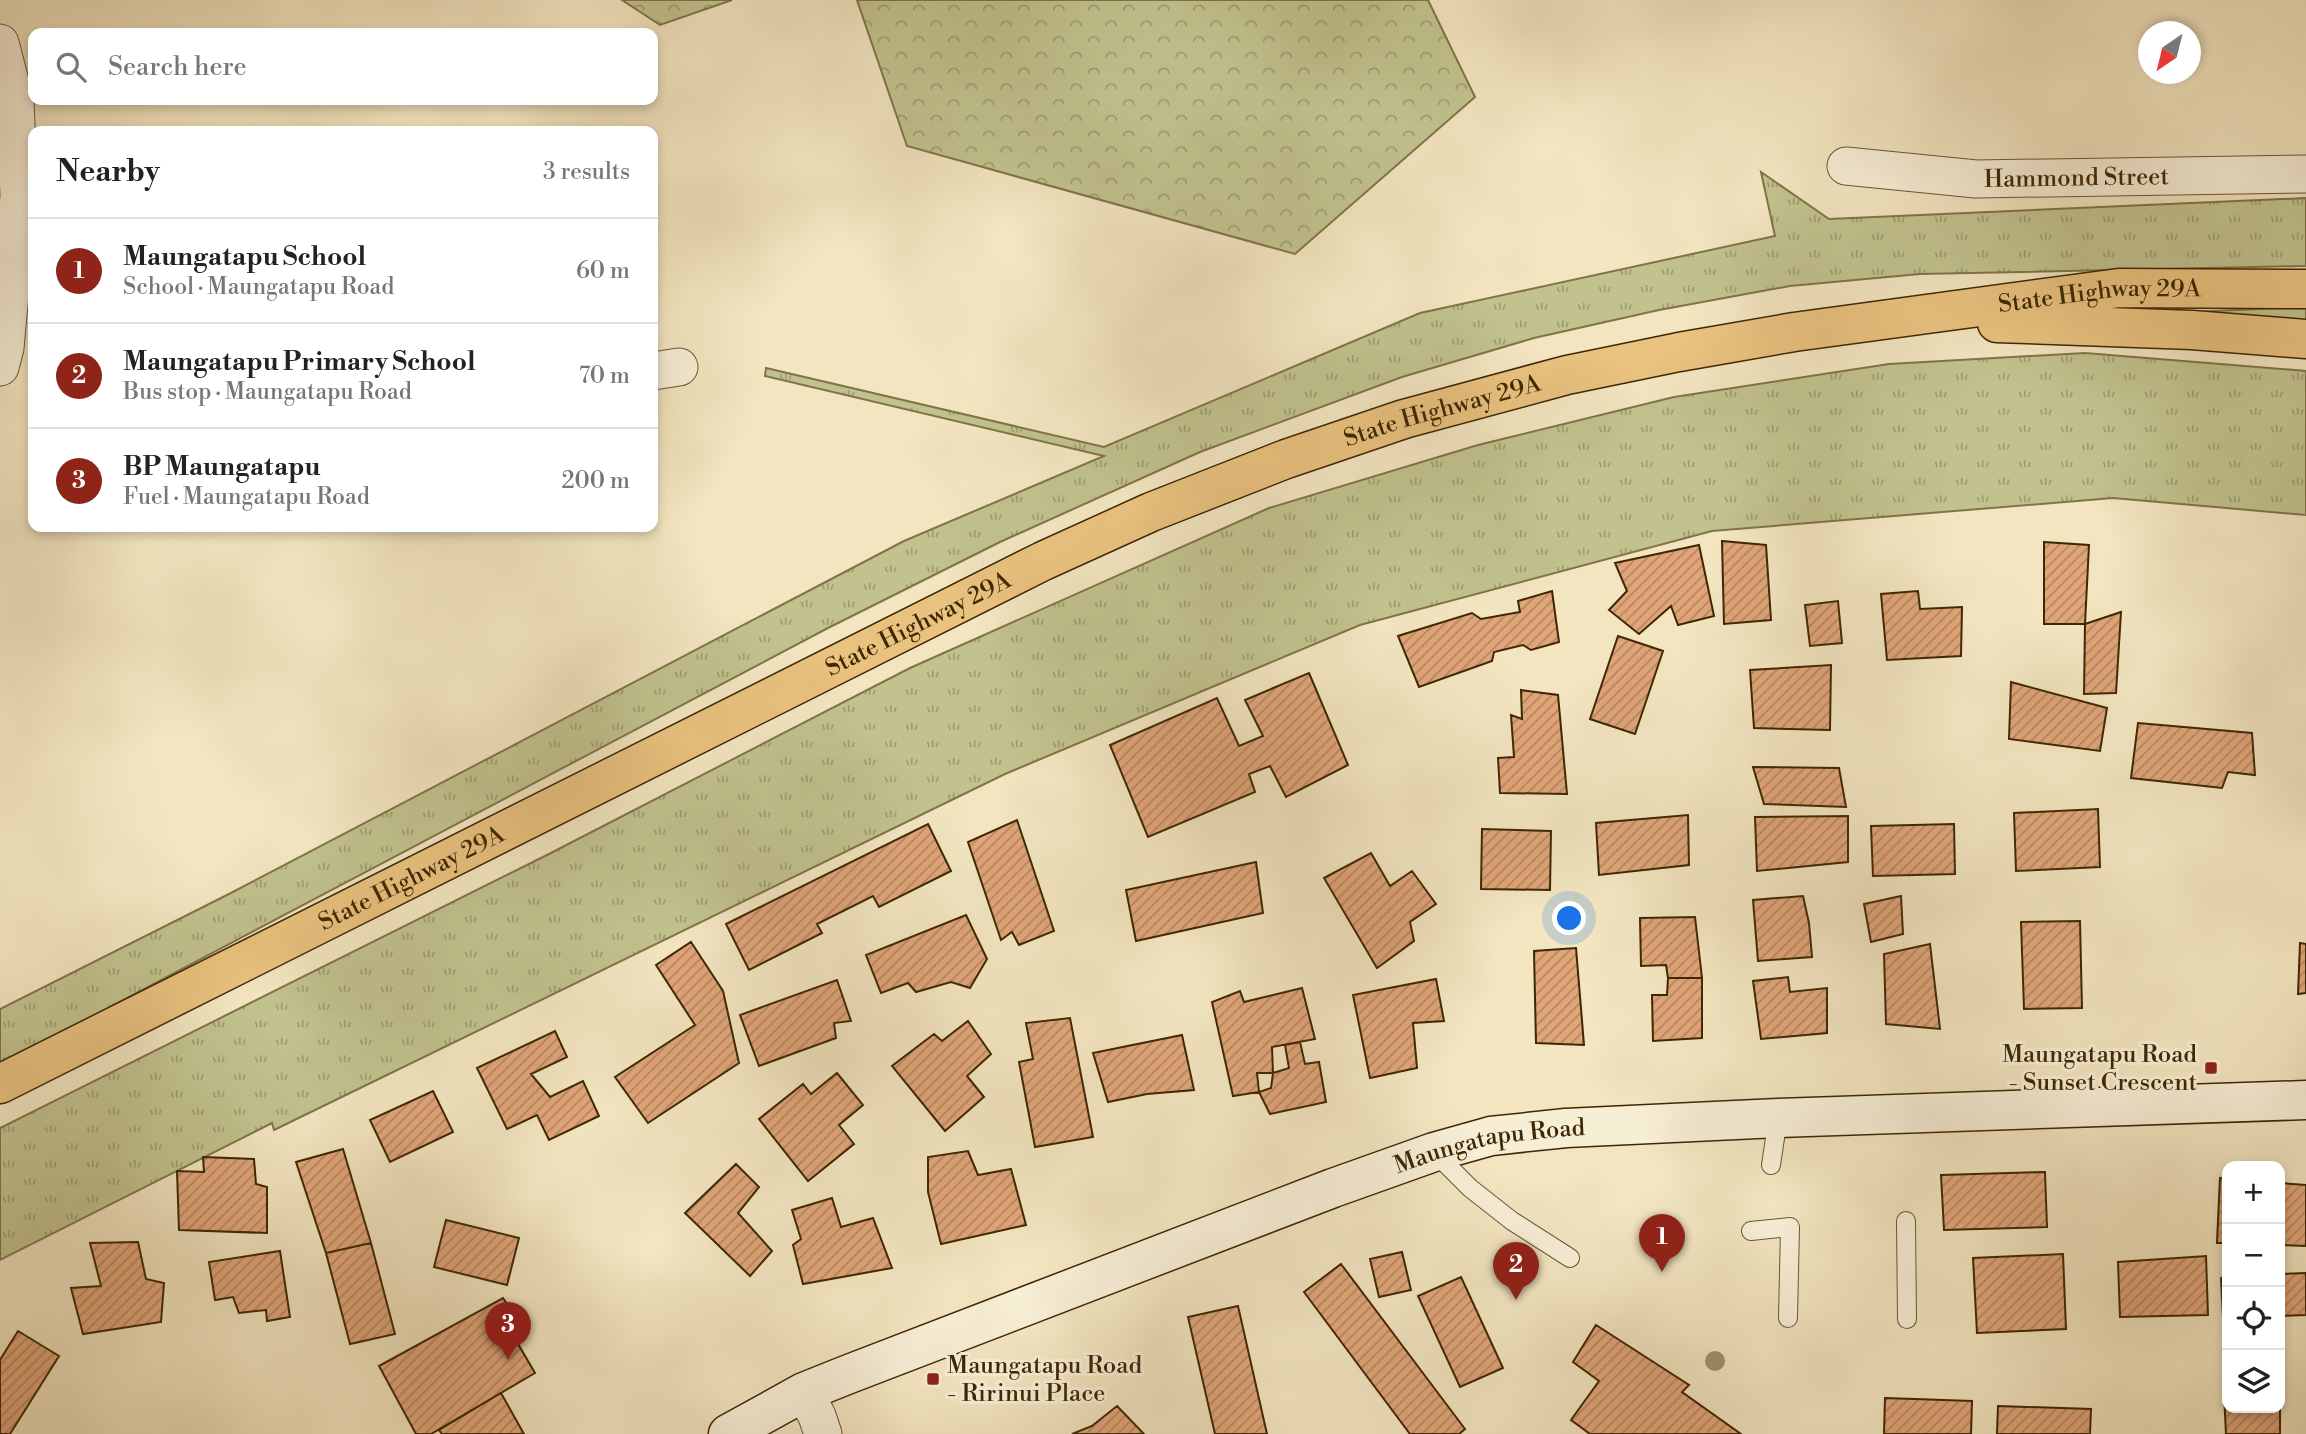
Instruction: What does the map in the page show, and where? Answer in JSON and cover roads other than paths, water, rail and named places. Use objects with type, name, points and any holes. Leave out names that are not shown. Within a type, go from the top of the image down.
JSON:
[{"type":"highway","name":"State Highway 29A","points":[[0,1084],[1043,561],[1151,512],[1286,459],[1404,419],[1567,375],[1794,332],[2119,288],[2306,289]]},
{"type":"highway","name":"State Highway 29A","points":[[1894,319],[2192,330],[2306,339]]},
{"type":"street","points":[[0,43],[15,101],[19,195],[13,354]]},
{"type":"street","name":"Hammond Street","points":[[1846,166],[1976,178],[2306,174]]},
{"type":"street","name":"Maungatapu Road","points":[[728,1434],[804,1392],[1320,1193],[1434,1152],[1491,1136],[1566,1128],[1778,1118],[2306,1100]]},
{"type":"street","points":[[804,1392],[823,1434]]},
{"type":"lane","points":[[1771,1166],[1778,1118]]},
{"type":"lane","points":[[1434,1152],[1470,1188],[1512,1221],[1570,1258]]},
{"type":"lane","points":[[1906,1222],[1907,1318]]},
{"type":"lane","points":[[1751,1231],[1790,1227],[1788,1318]]},
{"type":"place","name":"Maungatapu Road - Sunset Crescent","points":[[2211,1068]]},
{"type":"place","name":"Maungatapu School","points":[[1662,1272]]},
{"type":"place","name":"Maungatapu Primary School","points":[[1516,1300]]},
{"type":"place","name":"BP Maungatapu","points":[[508,1360]]},
{"type":"place","name":"Maungatapu Road - Ririnui Place","points":[[933,1379]]}]
